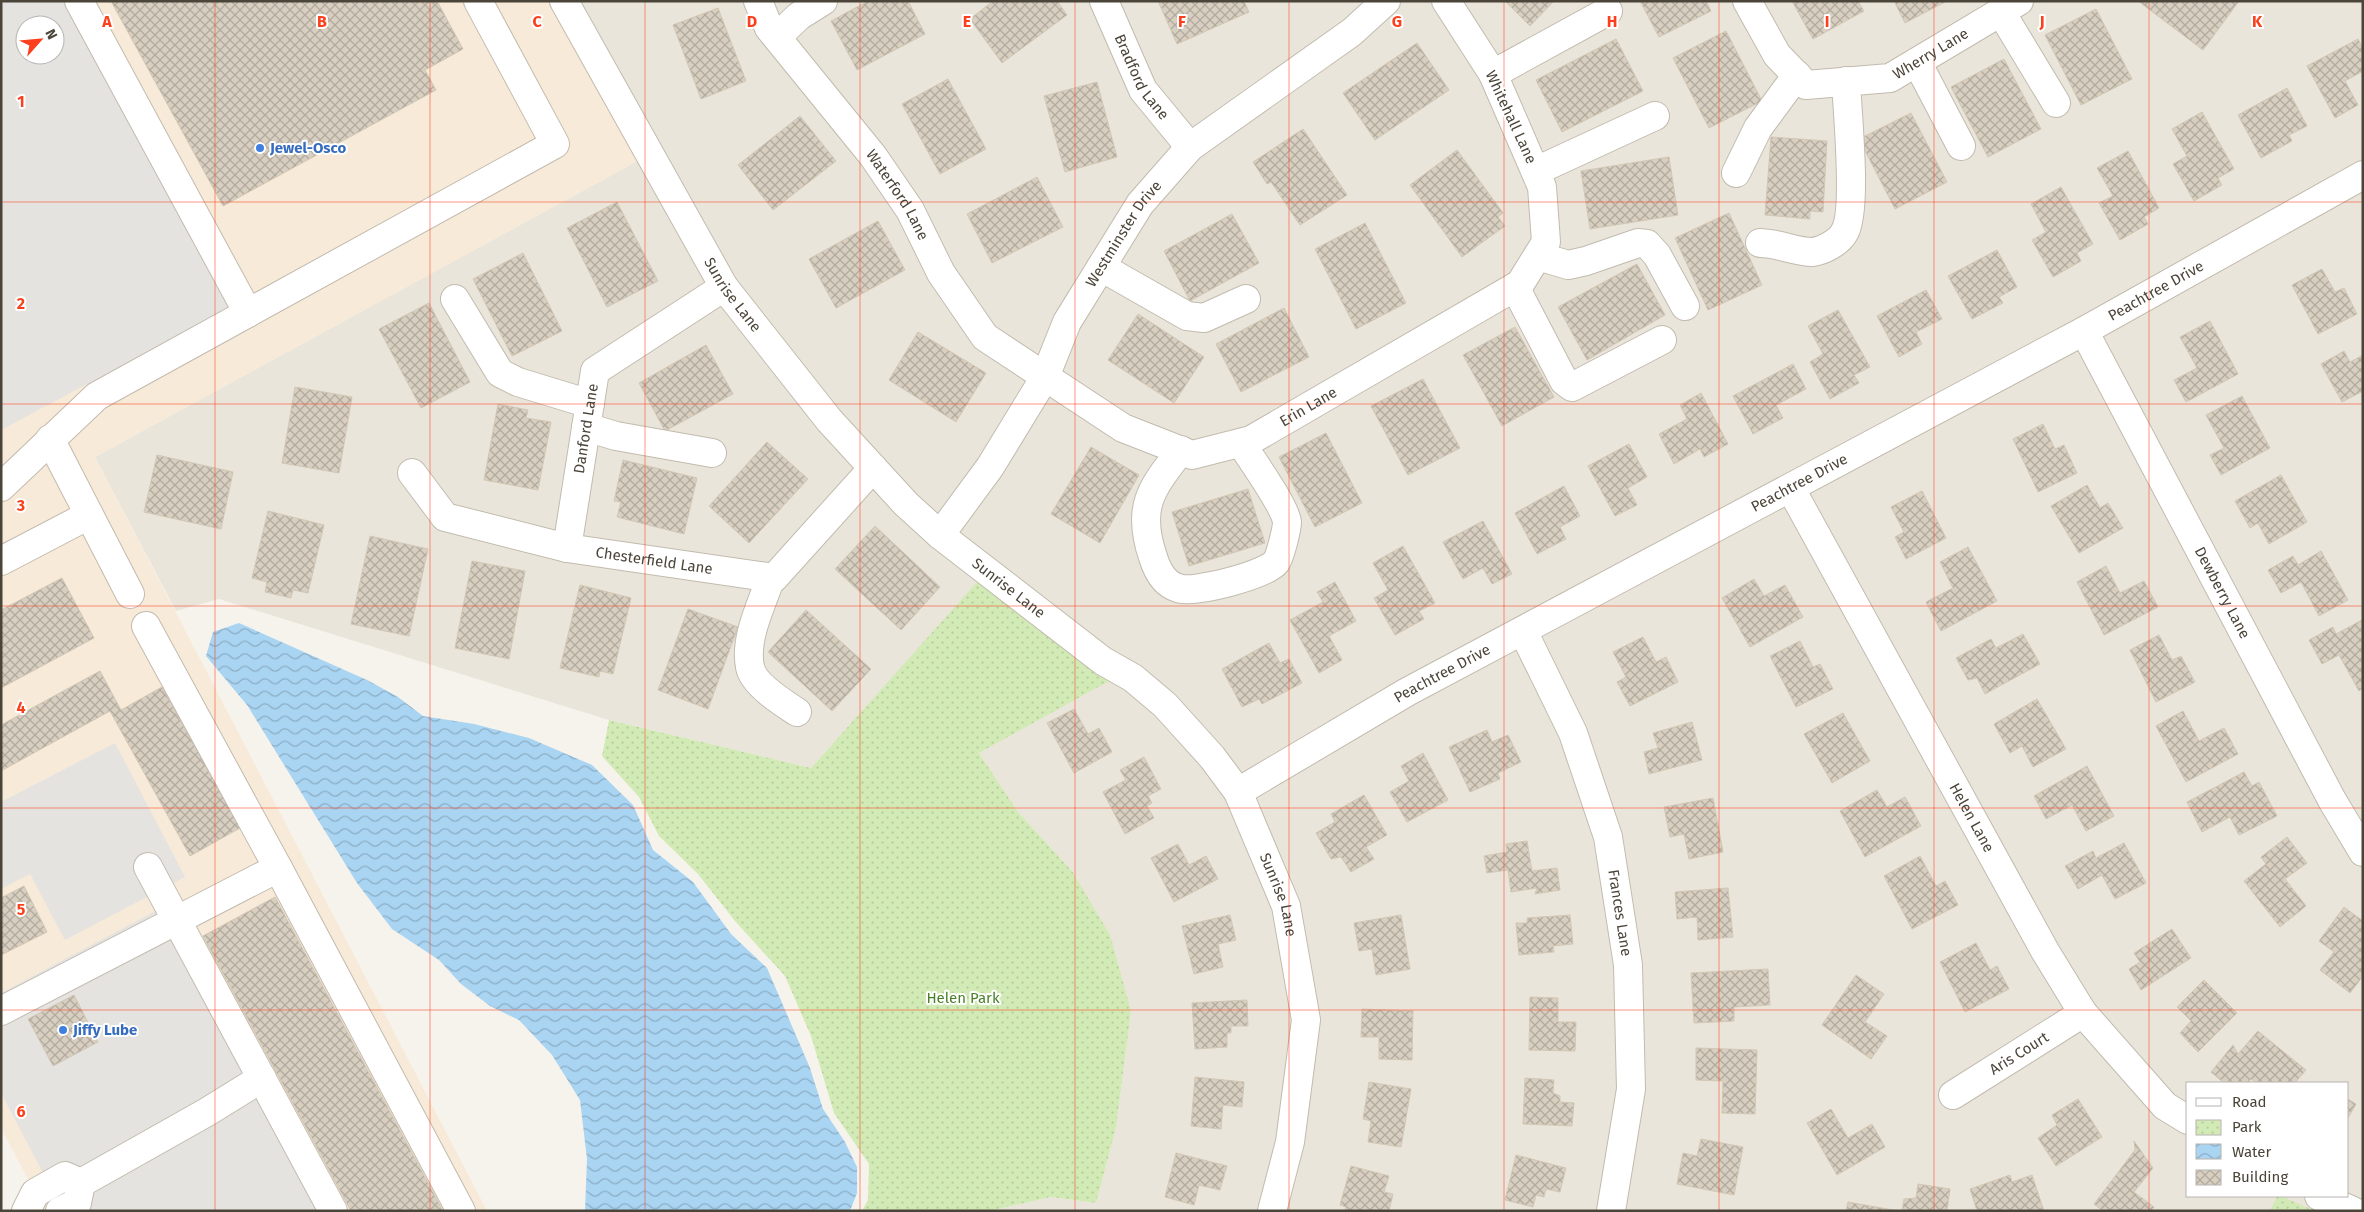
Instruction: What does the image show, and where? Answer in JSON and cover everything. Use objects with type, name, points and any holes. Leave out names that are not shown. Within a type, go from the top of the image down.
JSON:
[{"type":"street","points":[[79,1],[248,313]]},
{"type":"street","points":[[1,487],[97,396],[555,144],[478,1]]},
{"type":"street","name":"Sunrise Lane","points":[[564,1],[724,287],[829,420],[906,504],[940,535],[1103,661],[1133,678],[1165,705],[1212,758],[1238,792],[1286,906],[1306,1020],[1290,1142],[1272,1211]]},
{"type":"street","name":"Waterford Lane","points":[[758,1],[769,28],[874,156],[910,210],[941,273],[985,337],[1045,377]]},
{"type":"street","points":[[777,37],[799,16],[823,1]]},
{"type":"street","name":"Bradford Lane","points":[[1104,1],[1143,90],[1190,147]]},
{"type":"street","name":"Westminster Drive","points":[[940,535],[990,467],[1045,377],[1067,322],[1140,204],[1190,147],[1352,32],[1386,1]]},
{"type":"street","name":"Whitehall Lane","points":[[1446,1],[1493,74],[1536,171],[1542,187],[1542,249]]},
{"type":"street","points":[[1736,173],[1758,128],[1801,80],[1777,55],[1747,1]]},
{"type":"street","points":[[2010,6],[2056,103]]},
{"type":"street","name":"Wherry Lane","points":[[1801,80],[1846,82],[1890,78],[2010,6]]},
{"type":"street","points":[[1493,74],[1608,11]]},
{"type":"street","points":[[1917,62],[1961,146]]},
{"type":"street","points":[[1760,243],[1813,252],[1832,245],[1845,233],[1850,213],[1851,179],[1846,82]]},
{"type":"street","points":[[1536,171],[1655,116]]},
{"type":"street","name":"Peachtree Drive","points":[[1238,792],[1407,692],[1791,489],[2361,179]]},
{"type":"street","points":[[1542,249],[1568,265],[1586,261],[1638,243],[1647,244],[1657,255],[1685,306]]},
{"type":"street","name":"Erin Lane","points":[[1045,377],[1124,428],[1192,455],[1241,443],[1251,440],[1520,284],[1542,249]]},
{"type":"street","points":[[1101,267],[1187,316],[1204,318],[1246,299]]},
{"type":"street","name":"Danford Lane","points":[[567,548],[595,371],[724,287]]},
{"type":"street","points":[[1515,287],[1564,381],[1572,387],[1662,340]]},
{"type":"street","points":[[455,299],[500,373],[588,416],[616,436],[712,453]]},
{"type":"street","name":"Dewberry Lane","points":[[2084,331],[2327,792],[2363,852]]},
{"type":"street","points":[[50,439],[130,594]]},
{"type":"street","points":[[1181,450],[1155,484],[1146,511],[1145,534],[1156,567],[1166,582],[1179,589],[1196,590],[1263,571],[1276,562],[1283,541],[1287,522],[1279,505],[1241,443]]},
{"type":"street","points":[[796,712],[770,694],[750,668],[751,644],[771,577],[774,578],[873,468]]},
{"type":"street","name":"Chesterfield Lane","points":[[412,474],[445,517],[567,548],[771,577]]},
{"type":"street","name":"Helen Lane","points":[[1791,489],[2045,951],[2083,1013],[2165,1106],[2186,1119]]},
{"type":"street","points":[[1,561],[89,515]]},
{"type":"street","points":[[146,626],[461,1211]]},
{"type":"street","name":"Frances Lane","points":[[1523,631],[1573,733],[1608,837],[1628,965],[1631,1089],[1610,1211]]},
{"type":"street","points":[[148,867],[333,1211]]},
{"type":"street","points":[[1,1011],[278,868]]},
{"type":"street","name":"Aris Court","points":[[1953,1095],[2083,1013]]},
{"type":"street","points":[[60,1211],[77,1203],[81,1184],[207,1112],[262,1078]]},
{"type":"street","points":[[26,1211],[35,1193],[65,1176],[81,1184]]},
{"type":"street","points":[[2321,1197],[2354,1211]]},
{"type":"shaded area","points":[[1,1],[580,1],[660,149],[95,457],[487,1211],[45,1211],[1,1128]]},
{"type":"shaded area","points":[[1,1],[65,1],[229,308],[1,430]]},
{"type":"shaded area","points":[[580,1],[2363,1],[2363,1211],[990,1211],[1051,1197],[1096,1203],[1116,1128],[1131,1011],[1072,871],[1018,812],[979,753],[1108,681],[978,582],[811,768],[609,720],[219,599],[176,611],[95,457],[659,149]]},
{"type":"shaded area","points":[[115,743],[185,877],[65,940],[30,874],[1,889],[1,802]]},
{"type":"shaded area","points":[[180,898],[344,1211],[63,1211],[1,1093],[1,993]]},
{"type":"green space","name":"Helen Park","points":[[978,581],[1109,681],[979,753],[1018,812],[1072,871],[1110,935],[1131,1011],[1116,1128],[1096,1203],[1051,1197],[990,1211],[862,1211],[868,1200],[869,1164],[834,1113],[811,1036],[785,976],[735,921],[698,874],[659,836],[639,797],[602,756],[609,720],[811,768]]},
{"type":"green space","points":[[2277,1197],[2283,1197],[2315,1211],[2270,1211]]},
{"type":"water","points":[[239,623],[367,680],[398,697],[423,716],[474,724],[529,738],[592,765],[633,805],[653,850],[693,882],[731,934],[767,968],[810,1068],[823,1109],[845,1142],[857,1167],[857,1193],[850,1211],[585,1211],[587,1159],[580,1100],[552,1055],[519,1020],[490,1006],[461,984],[439,960],[392,929],[357,883],[247,705],[206,656],[213,632]]},
{"type":"building","name":"Jewel-Osco","points":[[111,1],[437,1],[463,49],[425,70],[436,90],[223,206]]},
{"type":"building","points":[[868,1],[908,1],[925,34],[857,70],[831,21]]},
{"type":"building","points":[[993,1],[1057,1],[1067,15],[1002,63],[970,19]]},
{"type":"building","points":[[1158,1],[1244,1],[1249,12],[1177,44]]},
{"type":"building","points":[[1505,1],[1554,1],[1530,26]]},
{"type":"building","points":[[1640,1],[1706,1],[1711,11],[1659,37]]},
{"type":"building","points":[[1792,1],[1858,1],[1864,11],[1813,39]]},
{"type":"building","points":[[1894,1],[1947,1],[1905,23]]},
{"type":"building","points":[[2138,1],[2239,1],[2203,50]]},
{"type":"building","points":[[718,8],[746,81],[701,99],[673,25]]},
{"type":"building","points":[[2096,9],[2132,79],[2081,105],[2045,35]]},
{"type":"building","points":[[1726,31],[1762,101],[1709,128],[1673,58]]},
{"type":"building","points":[[1616,39],[1643,91],[1562,132],[1536,80]]},
{"type":"building","points":[[2358,39],[2363,48],[2363,71],[2345,81],[2358,105],[2335,118],[2307,66]]},
{"type":"building","points":[[1417,43],[1449,90],[1375,140],[1343,93]]},
{"type":"building","points":[[2004,59],[2041,129],[1988,157],[1951,87]]},
{"type":"building","points":[[948,79],[986,149],[940,174],[902,104]]},
{"type":"building","points":[[1097,82],[1117,157],[1065,172],[1044,96]]},
{"type":"building","points":[[2287,88],[2307,126],[2289,135],[2292,141],[2261,158],[2238,115]]},
{"type":"building","points":[[2202,112],[2234,169],[2218,178],[2222,185],[2194,201],[2173,164],[2187,156],[2172,129]]},
{"type":"building","points":[[1911,113],[1947,182],[1895,209],[1859,139]]},
{"type":"building","points":[[800,116],[836,161],[773,210],[738,165]]},
{"type":"building","points":[[1303,129],[1347,195],[1300,225],[1271,182],[1267,184],[1253,162]]},
{"type":"building","points":[[1771,137],[1827,141],[1823,212],[1810,211],[1810,219],[1765,215]]},
{"type":"building","points":[[1457,150],[1503,213],[1498,217],[1505,226],[1462,257],[1410,185]]},
{"type":"building","points":[[2128,151],[2159,208],[2144,217],[2148,224],[2120,240],[2099,203],[2113,196],[2097,168]]},
{"type":"building","points":[[1669,157],[1678,215],[1590,229],[1581,171]]},
{"type":"building","points":[[1037,177],[1063,227],[992,263],[967,214]]},
{"type":"building","points":[[2061,187],[2093,244],[2077,253],[2081,261],[2053,277],[2032,240],[2046,232],[2031,204]]},
{"type":"building","points":[[617,202],[658,281],[607,307],[567,228]]},
{"type":"building","points":[[1729,213],[1762,285],[1708,310],[1675,238]]},
{"type":"building","points":[[1232,214],[1259,263],[1190,301],[1164,251]]},
{"type":"building","points":[[878,221],[905,270],[836,308],[809,259]]},
{"type":"building","points":[[1365,223],[1406,303],[1356,329],[1315,249]]},
{"type":"building","points":[[1997,250],[2017,287],[1999,297],[2003,303],[1972,319],[1948,276]]},
{"type":"building","points":[[523,253],[562,331],[512,356],[473,279]]},
{"type":"building","points":[[1637,264],[1665,315],[1587,360],[1558,307]]},
{"type":"building","points":[[2322,269],[2335,292],[2344,288],[2357,314],[2318,334],[2292,285]]},
{"type":"building","points":[[1926,290],[1942,319],[1916,332],[1922,344],[1899,357],[1877,316]]},
{"type":"building","points":[[429,303],[470,382],[421,408],[379,329]]},
{"type":"building","points":[[1284,308],[1309,357],[1241,392],[1216,344]]},
{"type":"building","points":[[1838,310],[1870,367],[1854,375],[1859,383],[1830,399],[1810,362],[1823,354],[1808,326]]},
{"type":"building","points":[[1138,314],[1204,357],[1174,403],[1108,360]]},
{"type":"building","points":[[2210,321],[2238,374],[2186,402],[2174,380],[2197,368],[2180,337]]},
{"type":"building","points":[[1515,327],[1554,397],[1502,426],[1463,355]]},
{"type":"building","points":[[918,332],[986,373],[956,422],[889,380]]},
{"type":"building","points":[[706,345],[733,394],[665,431],[639,383]]},
{"type":"building","points":[[2344,351],[2350,362],[2363,355],[2363,391],[2342,402],[2321,364]]},
{"type":"building","points":[[1793,364],[1806,389],[1776,405],[1783,418],[1753,434],[1733,396]]},
{"type":"building","points":[[1423,379],[1460,448],[1408,475],[1371,406]]},
{"type":"building","points":[[295,387],[352,397],[339,473],[282,463]]},
{"type":"building","points":[[1701,393],[1728,444],[1704,457],[1700,449],[1674,464],[1659,434],[1687,419],[1680,405]]},
{"type":"building","points":[[2242,396],[2270,448],[2221,475],[2210,455],[2224,448],[2206,415]]},
{"type":"building","points":[[498,404],[528,410],[526,418],[551,422],[538,490],[484,480]]},
{"type":"building","points":[[2043,424],[2055,449],[2064,445],[2077,473],[2038,492],[2013,439]]},
{"type":"building","points":[[1326,433],[1362,503],[1315,527],[1279,457]]},
{"type":"building","points":[[767,442],[808,479],[749,543],[709,506]]},
{"type":"building","points":[[1629,444],[1647,477],[1628,488],[1637,505],[1615,516],[1588,466]]},
{"type":"building","points":[[1091,447],[1139,475],[1100,543],[1051,514]]},
{"type":"building","points":[[157,455],[233,472],[221,529],[144,512]]},
{"type":"building","points":[[623,460],[697,478],[684,534],[617,517],[621,502],[614,501]]},
{"type":"building","points":[[2281,475],[2307,522],[2269,544],[2258,523],[2250,528],[2235,501]]},
{"type":"building","points":[[2087,485],[2100,508],[2108,503],[2123,528],[2079,553],[2051,506]]},
{"type":"building","points":[[1564,486],[1580,516],[1560,527],[1566,539],[1537,554],[1515,513]]},
{"type":"building","points":[[1248,489],[1265,543],[1189,566],[1172,512]]},
{"type":"building","points":[[1922,491],[1946,538],[1906,559],[1895,537],[1904,532],[1891,507]]},
{"type":"building","points":[[268,511],[324,525],[308,593],[293,590],[291,598],[265,592],[267,582],[252,578]]},
{"type":"building","points":[[1483,521],[1512,574],[1492,584],[1483,568],[1463,579],[1443,542]]},
{"type":"building","points":[[875,526],[940,587],[901,630],[835,569]]},
{"type":"building","points":[[370,536],[428,549],[409,636],[351,624]]},
{"type":"building","points":[[1403,546],[1435,603],[1419,611],[1424,619],[1395,635],[1374,598],[1388,590],[1373,563]]},
{"type":"building","points":[[1968,547],[1997,601],[1941,631],[1926,602],[1953,588],[1940,562]]},
{"type":"building","points":[[2321,551],[2348,600],[2319,616],[2301,582],[2281,593],[2268,570],[2293,556],[2298,565]]},
{"type":"building","points":[[472,561],[525,571],[509,659],[455,648]]},
{"type":"building","points":[[2106,566],[2120,593],[2144,581],[2158,607],[2104,635],[2077,582]]},
{"type":"building","points":[[62,578],[94,638],[1,688],[1,610]]},
{"type":"building","points":[[1754,579],[1764,596],[1785,585],[1803,617],[1750,647],[1722,598]]},
{"type":"building","points":[[1335,582],[1356,621],[1329,636],[1342,660],[1319,673],[1290,620],[1323,602],[1317,592]]},
{"type":"building","points":[[580,585],[631,598],[613,674],[600,671],[599,677],[560,668]]},
{"type":"building","points":[[688,609],[738,627],[708,709],[658,690]]},
{"type":"building","points":[[806,610],[871,669],[832,711],[768,652]]},
{"type":"building","points":[[2362,620],[2363,688],[2359,691],[2339,655],[2322,664],[2309,640],[2333,627],[2336,634]]},
{"type":"building","points":[[2023,634],[2040,664],[1985,694],[1977,678],[1968,680],[1956,658],[1991,639],[1996,648]]},
{"type":"building","points":[[2159,635],[2172,660],[2181,656],[2195,682],[2156,702],[2130,650]]},
{"type":"building","points":[[1643,637],[1656,662],[1666,657],[1678,682],[1630,706],[1617,682],[1626,677],[1613,652]]},
{"type":"building","points":[[1800,641],[1813,667],[1820,664],[1833,689],[1796,707],[1770,656]]},
{"type":"building","points":[[1269,643],[1280,663],[1289,659],[1302,683],[1262,704],[1259,699],[1242,707],[1222,669]]},
{"type":"building","points":[[100,671],[121,710],[162,687],[240,828],[190,856],[110,711],[1,771],[1,725]]},
{"type":"building","points":[[2037,699],[2066,749],[2033,767],[2022,746],[2010,753],[1994,724]]},
{"type":"building","points":[[1074,709],[1088,734],[1099,728],[1112,752],[1074,773],[1047,723]]},
{"type":"building","points":[[2183,711],[2199,741],[2224,728],[2238,754],[2186,782],[2156,726]]},
{"type":"building","points":[[1843,713],[1870,761],[1832,783],[1804,734]]},
{"type":"building","points":[[1692,722],[1702,760],[1649,774],[1644,752],[1658,748],[1653,733]]},
{"type":"building","points":[[1487,730],[1492,742],[1508,735],[1521,762],[1498,773],[1500,779],[1470,792],[1449,747]]},
{"type":"building","points":[[1423,753],[1448,800],[1407,822],[1390,792],[1409,781],[1401,766]]},
{"type":"building","points":[[1144,757],[1161,789],[1148,796],[1152,803],[1147,806],[1154,818],[1125,834],[1103,792],[1126,780],[1120,770]]},
{"type":"building","points":[[2087,766],[2114,816],[2086,831],[2072,805],[2046,819],[2034,796]]},
{"type":"building","points":[[2244,772],[2252,786],[2259,782],[2277,816],[2239,835],[2230,817],[2202,832],[2187,802]]},
{"type":"building","points":[[1877,790],[1887,807],[1905,797],[1921,826],[1865,857],[1840,811]]},
{"type":"building","points":[[1364,795],[1387,835],[1366,847],[1374,859],[1351,872],[1341,857],[1331,859],[1316,833],[1335,822],[1331,814]]},
{"type":"building","points":[[1713,798],[1723,852],[1689,859],[1684,834],[1670,837],[1664,807]]},
{"type":"building","points":[[2287,837],[2307,863],[2285,879],[2306,906],[2280,927],[2244,881],[2266,864],[2261,857]]},
{"type":"building","points":[[1527,841],[1532,871],[1557,868],[1560,890],[1535,894],[1537,888],[1511,892],[1508,870],[1487,873],[1484,856],[1507,852],[1506,844]]},
{"type":"building","points":[[2124,843],[2146,883],[2115,899],[2102,875],[2078,889],[2065,866],[2093,851],[2096,858]]},
{"type":"building","points":[[1178,844],[1189,865],[1206,856],[1218,879],[1174,902],[1151,858]]},
{"type":"building","points":[[1920,856],[1936,886],[1945,881],[1958,905],[1912,929],[1884,876]]},
{"type":"building","points":[[24,886],[47,932],[1,955],[1,898]]},
{"type":"building","points":[[1728,888],[1733,937],[1698,940],[1697,917],[1677,919],[1675,892]]},
{"type":"building","points":[[275,897],[443,1211],[351,1211],[203,936]]},
{"type":"building","points":[[2344,907],[2363,921],[2363,976],[2350,993],[2320,970],[2334,952],[2319,941]]},
{"type":"building","points":[[1230,915],[1236,940],[1218,944],[1223,967],[1194,974],[1182,926]]},
{"type":"building","points":[[1401,915],[1410,969],[1376,975],[1372,949],[1359,951],[1354,923]]},
{"type":"building","points":[[1570,915],[1573,944],[1553,946],[1554,952],[1519,955],[1516,923],[1527,923],[1527,918]]},
{"type":"building","points":[[2172,929],[2191,958],[2141,990],[2129,969],[2140,962],[2134,953]]},
{"type":"building","points":[[1976,943],[1990,970],[1997,966],[2009,989],[1965,1012],[1940,962]]},
{"type":"building","points":[[1768,969],[1770,1005],[1734,1007],[1734,1021],[1694,1023],[1691,973]]},
{"type":"building","points":[[1856,975],[1884,994],[1865,1022],[1887,1036],[1871,1059],[1822,1025]]},
{"type":"building","points":[[2204,980],[2237,1013],[2198,1052],[2180,1033],[2191,1021],[2177,1007]]},
{"type":"building","name":"Jiffy Lube","points":[[74,995],[98,1042],[53,1066],[28,1019]]},
{"type":"building","points":[[1530,997],[1558,998],[1558,1022],[1576,1022],[1575,1051],[1529,1050]]},
{"type":"building","points":[[1247,1000],[1248,1026],[1231,1026],[1231,1033],[1227,1033],[1227,1047],[1195,1049],[1192,1003]]},
{"type":"building","points":[[1362,1009],[1413,1011],[1412,1060],[1379,1059],[1379,1037],[1361,1037]]},
{"type":"building","points":[[2258,1031],[2306,1070],[2296,1082],[2256,1082],[2251,1079],[2249,1082],[2223,1082],[2211,1072],[2233,1045],[2238,1054]]},
{"type":"building","points":[[1696,1048],[1757,1050],[1755,1114],[1722,1113],[1723,1081],[1696,1080]]},
{"type":"building","points":[[1195,1077],[1244,1082],[1242,1107],[1223,1105],[1221,1129],[1191,1126]]},
{"type":"building","points":[[1525,1078],[1554,1080],[1553,1093],[1560,1096],[1560,1102],[1574,1103],[1572,1126],[1523,1124]]},
{"type":"building","points":[[1369,1082],[1411,1089],[1401,1147],[1368,1142],[1371,1121],[1363,1119]]},
{"type":"building","points":[[2078,1099],[2102,1137],[2056,1166],[2038,1138],[2057,1125],[2052,1115]]},
{"type":"building","points":[[2349,1100],[2356,1104],[2349,1116]]},
{"type":"building","points":[[1831,1109],[1848,1138],[1872,1124],[1885,1147],[1837,1175],[1807,1123]]},
{"type":"building","points":[[1701,1139],[1743,1147],[1734,1195],[1677,1184],[1683,1153],[1697,1156]]},
{"type":"building","points":[[2134,1141],[2153,1168],[2134,1192],[2154,1207],[2151,1211],[2103,1211],[2094,1204],[2135,1150]]},
{"type":"building","points":[[1176,1153],[1227,1166],[1220,1190],[1199,1185],[1194,1205],[1165,1197]]},
{"type":"building","points":[[1516,1155],[1566,1168],[1560,1192],[1546,1189],[1544,1197],[1536,1195],[1533,1207],[1505,1200]]},
{"type":"building","points":[[1351,1166],[1389,1176],[1384,1192],[1393,1194],[1389,1211],[1345,1211],[1346,1207],[1340,1205]]},
{"type":"building","points":[[2010,1175],[2012,1182],[2032,1175],[2044,1211],[1977,1211],[1970,1189]]},
{"type":"building","points":[[1918,1184],[1950,1189],[1947,1211],[1902,1211],[1904,1199],[1916,1198]]},
{"type":"building","points":[[1848,1202],[1899,1211],[1846,1211]]},
{"type":"place","name":"Jewel-Osco","points":[[260,148]]},
{"type":"place","name":"Jiffy Lube","points":[[63,1030]]}]
